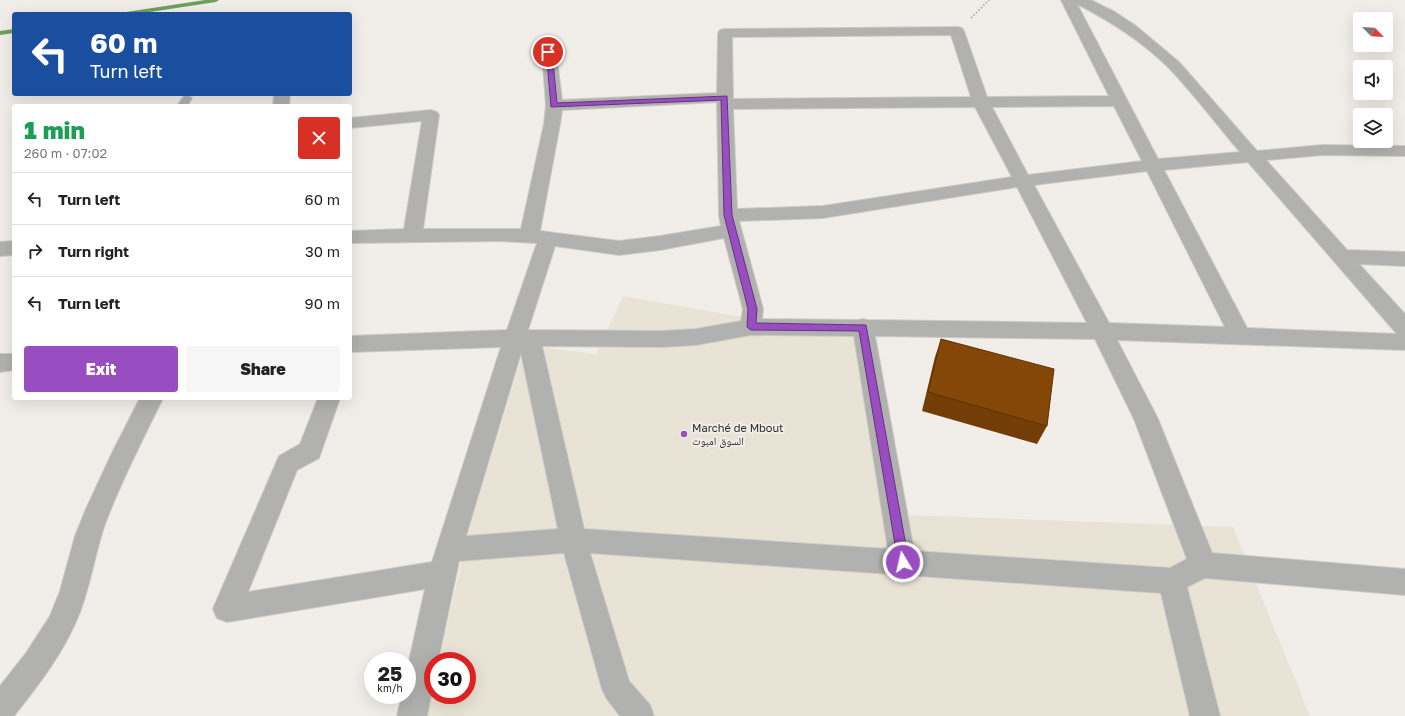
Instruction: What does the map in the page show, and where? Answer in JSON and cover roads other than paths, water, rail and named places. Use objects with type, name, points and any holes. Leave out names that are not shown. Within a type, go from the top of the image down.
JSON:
[{"type":"street","points":[[1068,0],[1241,337]]},
{"type":"street","points":[[1080,0],[1110,15],[1152,45],[1174,65],[1253,157],[1405,328]]},
{"type":"street","points":[[751,327],[752,309],[730,223],[725,101],[725,33],[957,31],[981,102],[1102,331],[1146,419],[1203,565]]},
{"type":"street","points":[[412,716],[446,561],[522,338],[539,237],[554,105],[548,52]]},
{"type":"street","points":[[554,105],[725,101],[1119,101]]},
{"type":"street","points":[[352,123],[431,115],[413,235]]},
{"type":"street","points":[[352,237],[413,235],[539,237],[619,248],[660,243],[730,223],[823,212],[1022,180],[1154,165],[1323,150],[1405,151]]},
{"type":"street","points":[[0,249],[12,248]]},
{"type":"street","points":[[1342,257],[1405,259]]},
{"type":"street","points":[[352,344],[522,338],[662,339],[696,337],[751,327],[863,327],[1102,331],[1405,342]]},
{"type":"street","points":[[863,327],[903,562]]},
{"type":"street","points":[[522,338],[572,540],[617,689],[639,716]]},
{"type":"street","points":[[0,363],[12,362]]},
{"type":"street","points":[[0,710],[35,666],[52,639],[66,612],[92,525],[127,447],[151,400]]},
{"type":"street","points":[[328,400],[310,451],[288,463],[227,609],[446,561],[572,540],[1172,581],[1203,565],[1405,582]]},
{"type":"street","points":[[1172,581],[1205,716]]},
{"type":"waterway","points":[[139,12],[216,0]]},
{"type":"waterway","points":[[0,33],[12,31]]},
{"type":"place","name":"Marché de Mbout السوق امبوت","points":[[684,434]]}]
